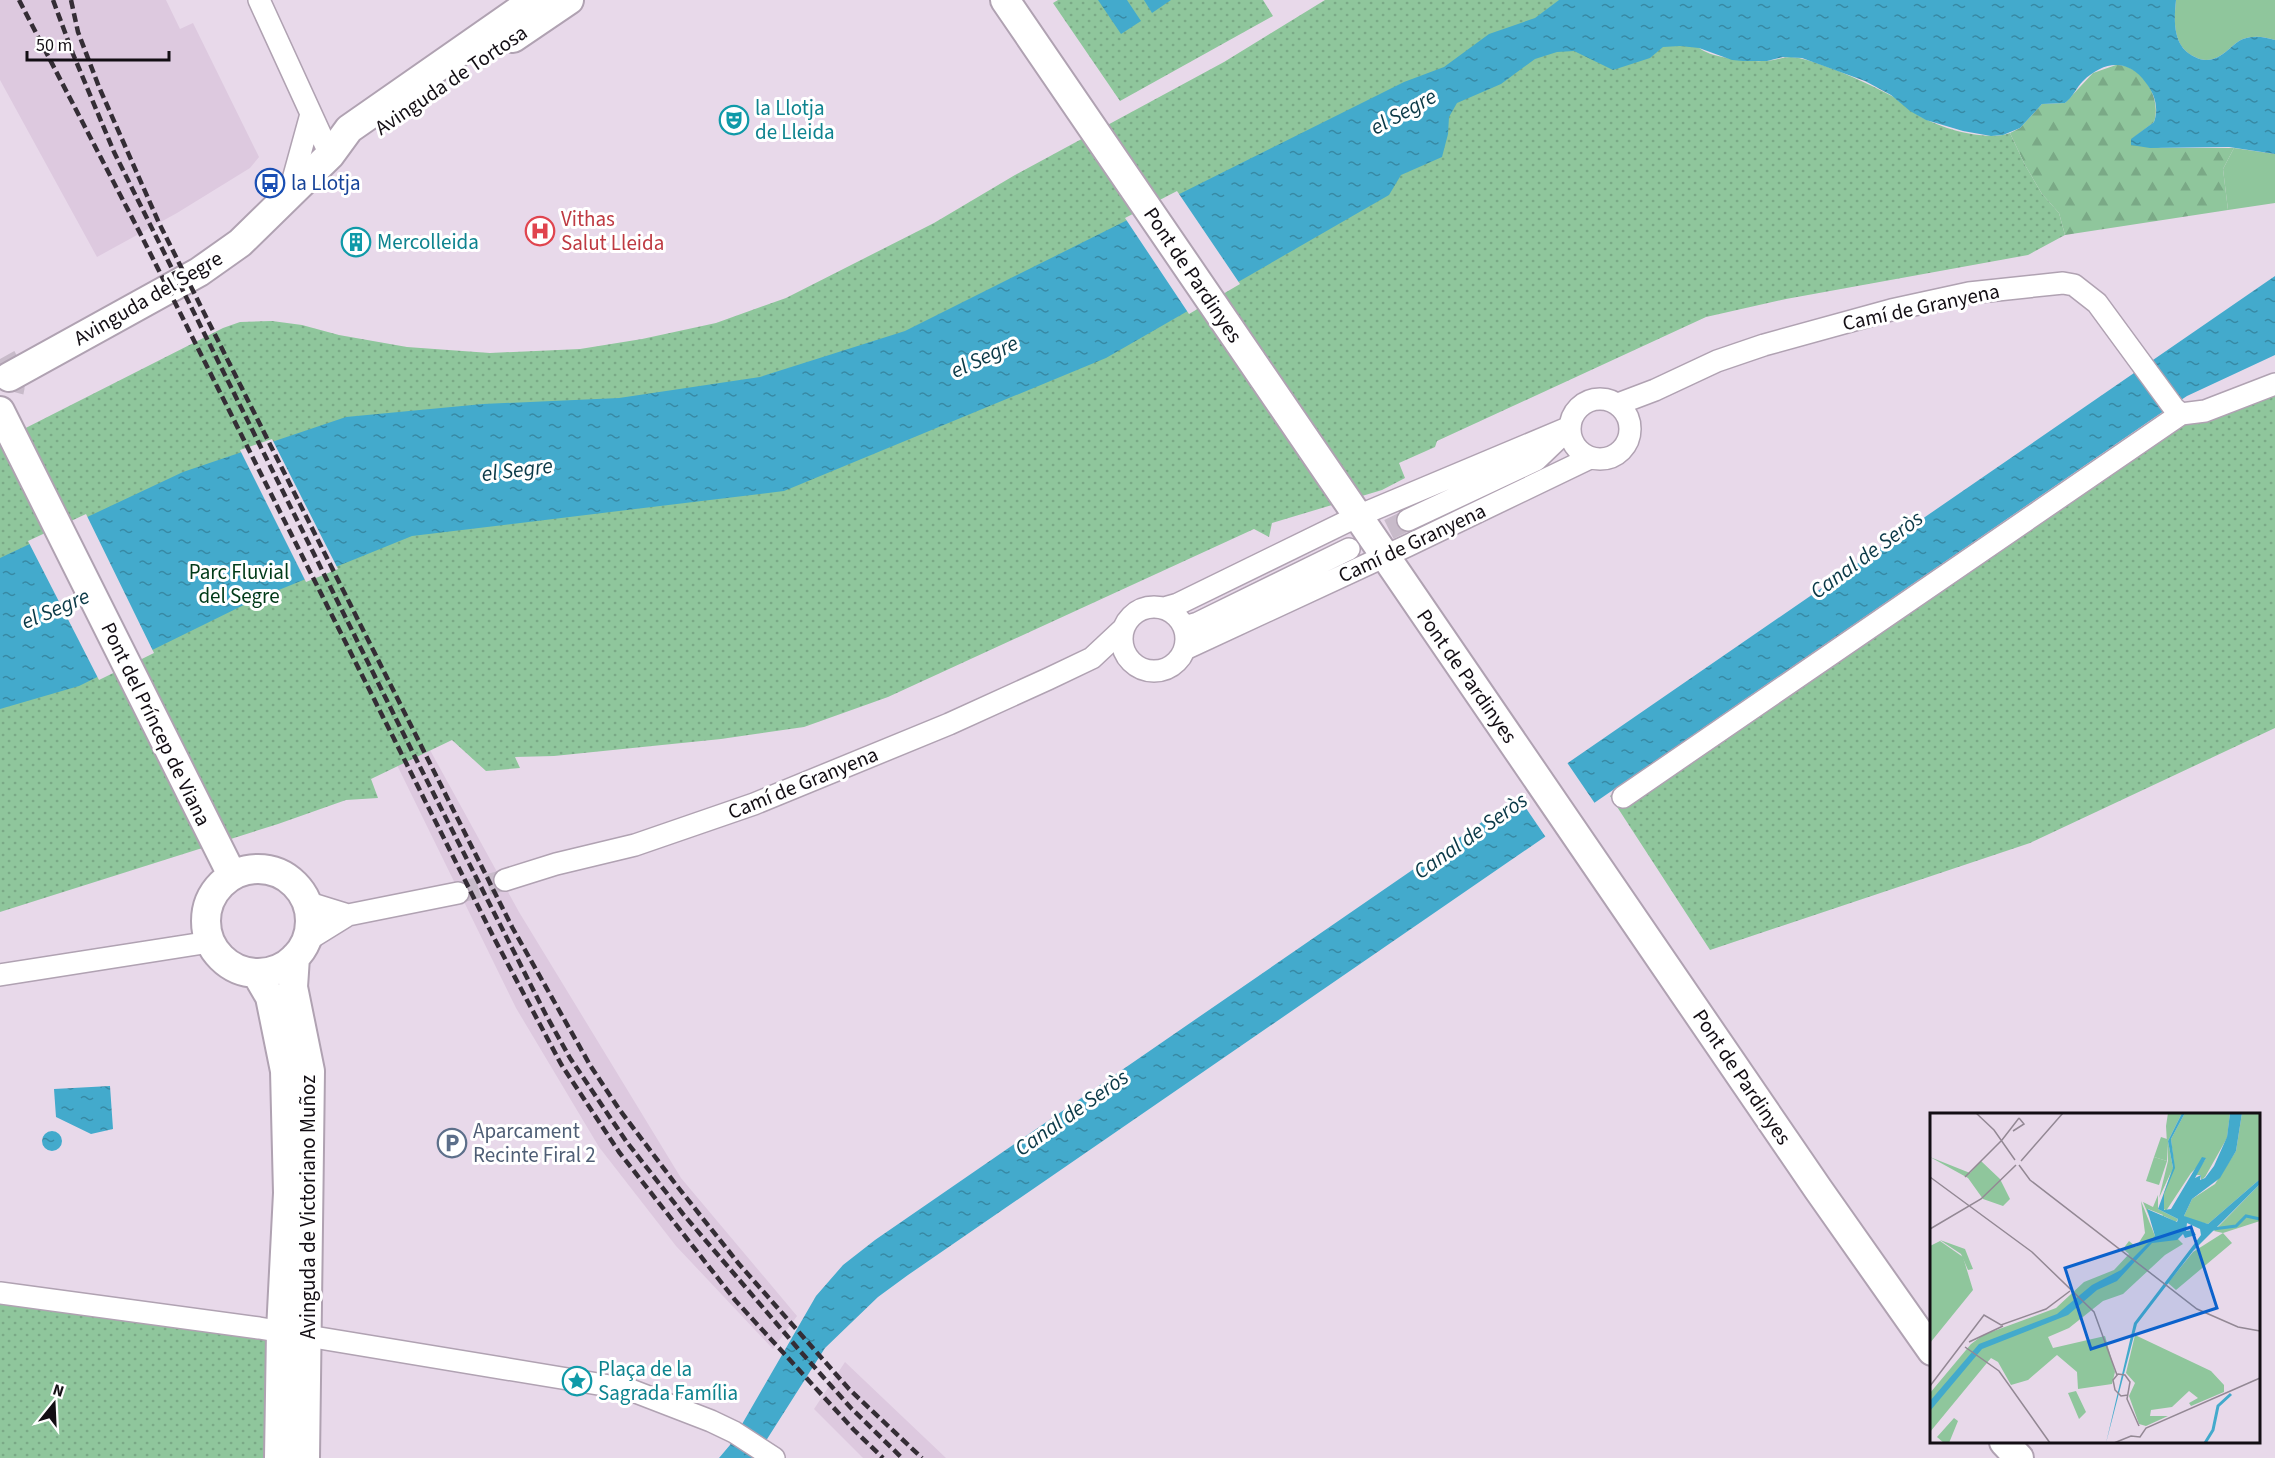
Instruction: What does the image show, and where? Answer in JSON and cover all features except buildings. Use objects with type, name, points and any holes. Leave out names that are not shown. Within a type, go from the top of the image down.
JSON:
[{"type":"main road","name":"Avinguda de Tortosa","points":[[283,201],[330,155],[349,129],[534,0]]},
{"type":"main road","name":"Avinguda de Tortosa","points":[[330,155],[370,136],[410,106],[569,0]]},
{"type":"main road","name":"Pont de Pardinyes","points":[[1005,0],[1818,1189],[1930,1349]]},
{"type":"main road","name":"Avinguda del Segre","points":[[9,377],[199,272],[240,243],[283,201]]},
{"type":"main road","name":"Pont del Príncep de Viana","points":[[0,411],[232,875]]},
{"type":"main road","points":[[248,869],[263,869],[285,876],[300,890],[306,902],[310,918],[301,949],[278,969],[256,973],[230,966],[218,956],[210,942],[205,921],[209,900],[220,884],[232,875],[248,869]]},
{"type":"main road","name":"Avinguda de Victoriano Muñoz","points":[[279,1458],[294,1333],[310,1071],[293,987],[301,949]]},
{"type":"main road","name":"Avinguda de Victoriano Muñoz","points":[[256,973],[270,997],[285,1071],[294,1333],[305,1458]]},
{"type":"main road","points":[[2005,1443],[2019,1458]]},
{"type":"street","points":[[259,0],[330,155]]},
{"type":"street","points":[[283,201],[304,144],[311,114]]},
{"type":"street","name":"Camí de Granyena","points":[[1618,404],[1655,390],[1717,361],[1764,345],[1891,310],[1969,293],[2063,283],[2074,285],[2097,303],[2177,411]]},
{"type":"street","points":[[1623,797],[2177,411],[2205,411],[2275,384]]},
{"type":"street","name":"Camí de Granyena","points":[[1630,421],[1655,390]]},
{"type":"street","points":[[1600,398],[1618,404],[1630,421],[1629,440],[1617,455],[1609,459],[1590,458],[1575,446],[1570,427],[1576,410],[1591,400],[1600,398]]},
{"type":"street","name":"Camí de Granyena","points":[[1164,608],[1178,604],[1354,510],[1570,427]]},
{"type":"street","name":"Camí de Granyena","points":[[1408,520],[1536,460],[1570,427]]},
{"type":"street","name":"Camí de Granyena","points":[[1536,460],[1590,458]]},
{"type":"street","name":"Camí de Granyena","points":[[1185,649],[1590,458]]},
{"type":"street","name":"Camí de Granyena","points":[[1184,627],[1198,623],[1349,549]]},
{"type":"street","points":[[1092,658],[1132,663],[1140,668],[1158,671],[1175,664],[1187,642],[1184,627],[1172,612],[1154,606],[1144,608],[1128,620],[1124,629],[1123,647],[1132,663]]},
{"type":"street","name":"Camí de Granyena","points":[[505,880],[555,864],[635,845],[754,804],[950,724],[1092,658],[1124,629]]},
{"type":"street","points":[[301,949],[348,915],[458,892]]},
{"type":"street","points":[[306,902],[348,915]]},
{"type":"street","points":[[0,975],[210,942]]},
{"type":"street","points":[[0,1293],[294,1333],[628,1389],[711,1421],[734,1432],[772,1456]]},
{"type":"shaded area","points":[[0,0],[166,0],[180,29],[193,23],[259,157],[250,168],[177,213],[97,257],[0,80]]},
{"type":"shaded area","points":[[430,750],[519,912],[681,1178],[797,1316],[773,1349],[676,1246],[599,1147],[516,1008],[397,765]]},
{"type":"shaded area","points":[[845,1362],[946,1458],[863,1458],[814,1409]]},
{"type":"green space","points":[[1058,0],[1263,0],[1273,16],[1120,101],[1053,3]]},
{"type":"green space","name":"Parc Fluvial del Segre","points":[[1325,0],[1671,0],[1695,43],[1711,54],[1749,61],[1791,57],[1807,60],[1872,86],[1938,125],[1976,135],[2010,133],[2042,194],[2059,213],[2065,235],[2028,255],[1786,299],[1706,317],[1437,441],[1435,447],[1399,463],[1405,478],[1382,490],[1272,523],[1269,537],[1254,529],[888,697],[804,727],[721,739],[554,756],[515,757],[520,768],[486,771],[452,740],[371,779],[378,798],[346,800],[278,824],[0,912],[0,441],[223,328],[240,322],[272,321],[407,347],[490,353],[580,349],[642,339],[716,323],[786,298],[934,223],[1015,175],[1224,62]]},
{"type":"green space","points":[[2176,0],[2275,0],[2275,40],[2259,37],[2247,38],[2239,41],[2218,57],[2208,60],[2197,58],[2187,52],[2178,40],[2175,24]]},
{"type":"green space","points":[[2116,65],[2126,66],[2142,77],[2153,94],[2155,103],[2154,122],[2132,139],[2161,148],[2234,148],[2223,169],[2228,210],[2065,235],[2059,213],[2042,194],[2010,133],[2020,128],[2042,104],[2065,103],[2093,73]]},
{"type":"green space","points":[[2234,148],[2275,154],[2275,203],[2228,210],[2223,169]]},
{"type":"green space","points":[[2275,391],[2275,728],[2030,843],[1710,950],[1610,796],[1693,737],[2185,424]]},
{"type":"green space","points":[[0,1294],[281,1331],[277,1458],[0,1458]]},
{"type":"water","points":[[1098,0],[1127,0],[1141,21],[1121,34]]},
{"type":"water","points":[[1144,0],[1171,0],[1152,13]]},
{"type":"water","name":"el Segre","points":[[1559,0],[2176,0],[2175,24],[2178,40],[2187,52],[2197,58],[2208,60],[2218,57],[2239,41],[2247,38],[2259,37],[2275,40],[2275,154],[2229,147],[2150,148],[2131,145],[2131,139],[2154,122],[2156,107],[2152,92],[2146,83],[2132,69],[2124,66],[2107,66],[2099,69],[2083,81],[2065,103],[2042,104],[2020,128],[2003,135],[1991,136],[1963,131],[1926,120],[1910,111],[1891,95],[1865,81],[1802,58],[1783,57],[1767,61],[1743,61],[1732,60],[1699,48],[1663,47],[1650,58],[1613,70],[1574,51],[1557,52],[1535,59],[1501,84],[1457,103],[1449,117],[1448,134],[1442,157],[1401,175],[1389,195],[1106,358],[784,491],[412,536],[254,600],[79,686],[0,709],[0,558],[183,472],[346,417],[483,404],[619,398],[760,377],[905,331],[1404,82],[1444,67],[1489,34],[1535,18]]},
{"type":"water","name":"Canal de Seròs","points":[[2275,276],[2275,355],[2187,396],[2161,413],[908,1275],[878,1297],[825,1348],[755,1458],[719,1458],[730,1445],[816,1296],[843,1265],[875,1240]]},
{"type":"water","points":[[110,1086],[113,1129],[91,1134],[56,1117],[54,1089]]},
{"type":"water","points":[[48,1131],[56,1131],[62,1137],[62,1145],[56,1151],[48,1151],[42,1145],[42,1137]]},
{"type":"pier","points":[[1177,191],[1240,284],[1189,314],[1125,218]]},
{"type":"pier","points":[[272,439],[338,569],[306,582],[240,450]]},
{"type":"pier","points":[[86,514],[154,653],[99,680],[28,541]]},
{"type":"pier","points":[[1566,761],[1596,805],[1547,839],[1517,795]]},
{"type":"tunnel","points":[[0,359],[8,382],[7,392],[0,404]]},
{"type":"tunnel","points":[[1361,543],[1408,520]]},
{"type":"tunnel","points":[[458,893],[505,880]]},
{"type":"railway","points":[[19,0],[140,233],[494,938],[561,1064],[619,1152],[735,1300],[854,1430],[883,1458]]},
{"type":"railway","points":[[53,0],[114,152],[415,757],[570,1058],[626,1141],[683,1214],[851,1408],[902,1458]]},
{"type":"railway","points":[[71,0],[78,32],[99,87],[159,223],[512,927],[590,1065],[619,1109],[739,1264],[849,1389],[922,1458]]},
{"type":"place","name":"la Llotja de Lleida","points":[[734,120]]},
{"type":"place","name":"la Llotja","points":[[270,183]]},
{"type":"place","name":"Vithas Salut Lleida","points":[[540,231]]},
{"type":"place","name":"Mercolleida","points":[[356,242]]},
{"type":"place","name":"Aparcament Recinte Firal 2","points":[[452,1143]]},
{"type":"place","name":"Plaça de la Sagrada Família","points":[[577,1381]]}]
